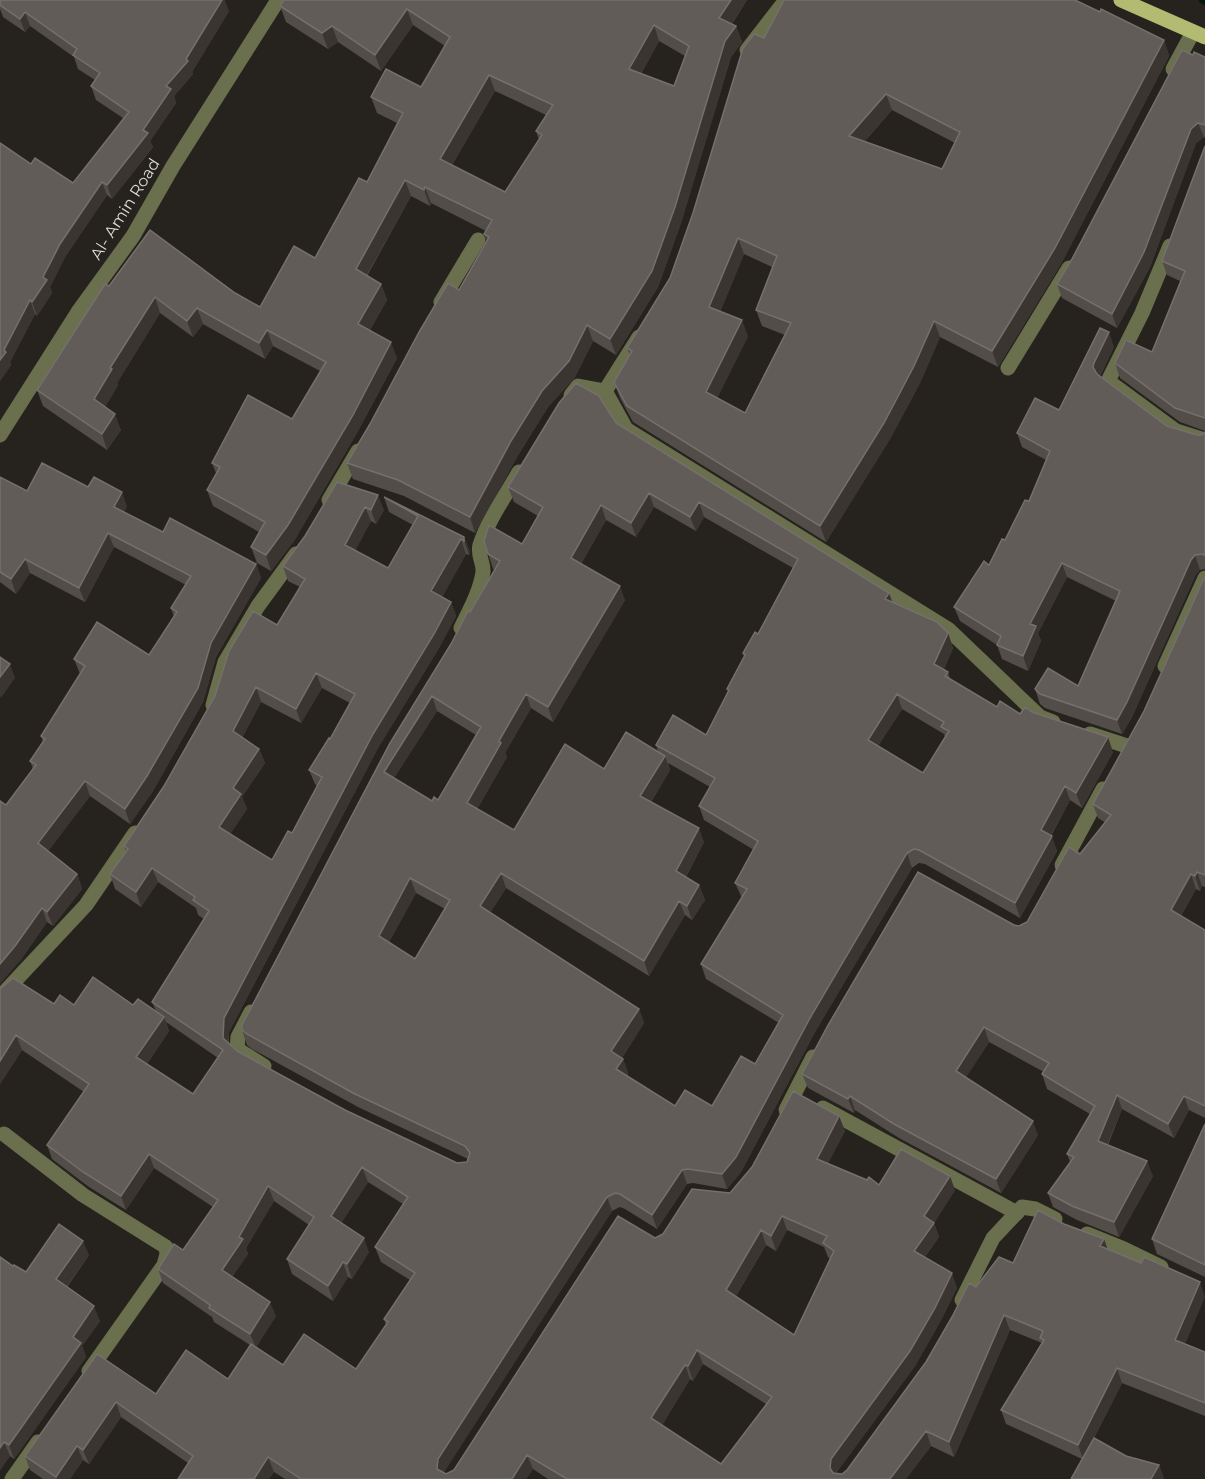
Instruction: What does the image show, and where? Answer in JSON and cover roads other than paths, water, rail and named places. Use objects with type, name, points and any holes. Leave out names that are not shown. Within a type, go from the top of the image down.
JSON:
[{"type":"main road","points":[[1121,0],[1199,35]]},
{"type":"street","name":"Al- Amin Road","points":[[0,435],[78,312],[133,236],[173,165],[278,0]]},
{"type":"street","points":[[740,60],[786,0]]},
{"type":"street","points":[[1166,82],[1199,35]]},
{"type":"street","points":[[1175,232],[1142,313],[1108,381],[1176,431],[1205,440]]},
{"type":"street","points":[[435,312],[478,240]]},
{"type":"street","points":[[1008,368],[1074,259]]},
{"type":"street","points":[[605,391],[647,324]]},
{"type":"street","points":[[564,404],[578,386],[605,391]]},
{"type":"street","points":[[605,391],[626,429],[948,629],[1040,717],[1124,752],[1137,729]]},
{"type":"street","points":[[320,516],[343,487],[367,436]]},
{"type":"street","points":[[453,643],[472,606],[484,570],[479,557],[480,546],[525,462]]},
{"type":"street","points":[[463,538],[480,546]]},
{"type":"street","points":[[207,717],[213,706],[225,662],[258,606],[302,546]]},
{"type":"street","points":[[1158,681],[1205,578]]},
{"type":"street","points":[[1053,881],[1110,778]]},
{"type":"street","points":[[0,997],[86,905],[144,820]]},
{"type":"street","points":[[260,996],[238,1037],[237,1048],[248,1057],[277,1073]]},
{"type":"street","points":[[777,1128],[804,1098],[819,1046]]},
{"type":"street","points":[[804,1098],[1017,1213]]},
{"type":"street","points":[[4,1134],[83,1195],[166,1247],[168,1254],[164,1265],[81,1382]]},
{"type":"street","points":[[954,1317],[993,1238],[1022,1207],[1035,1209],[1069,1227],[1124,1249],[1172,1272]]},
{"type":"street","points":[[12,1479],[47,1430]]}]
